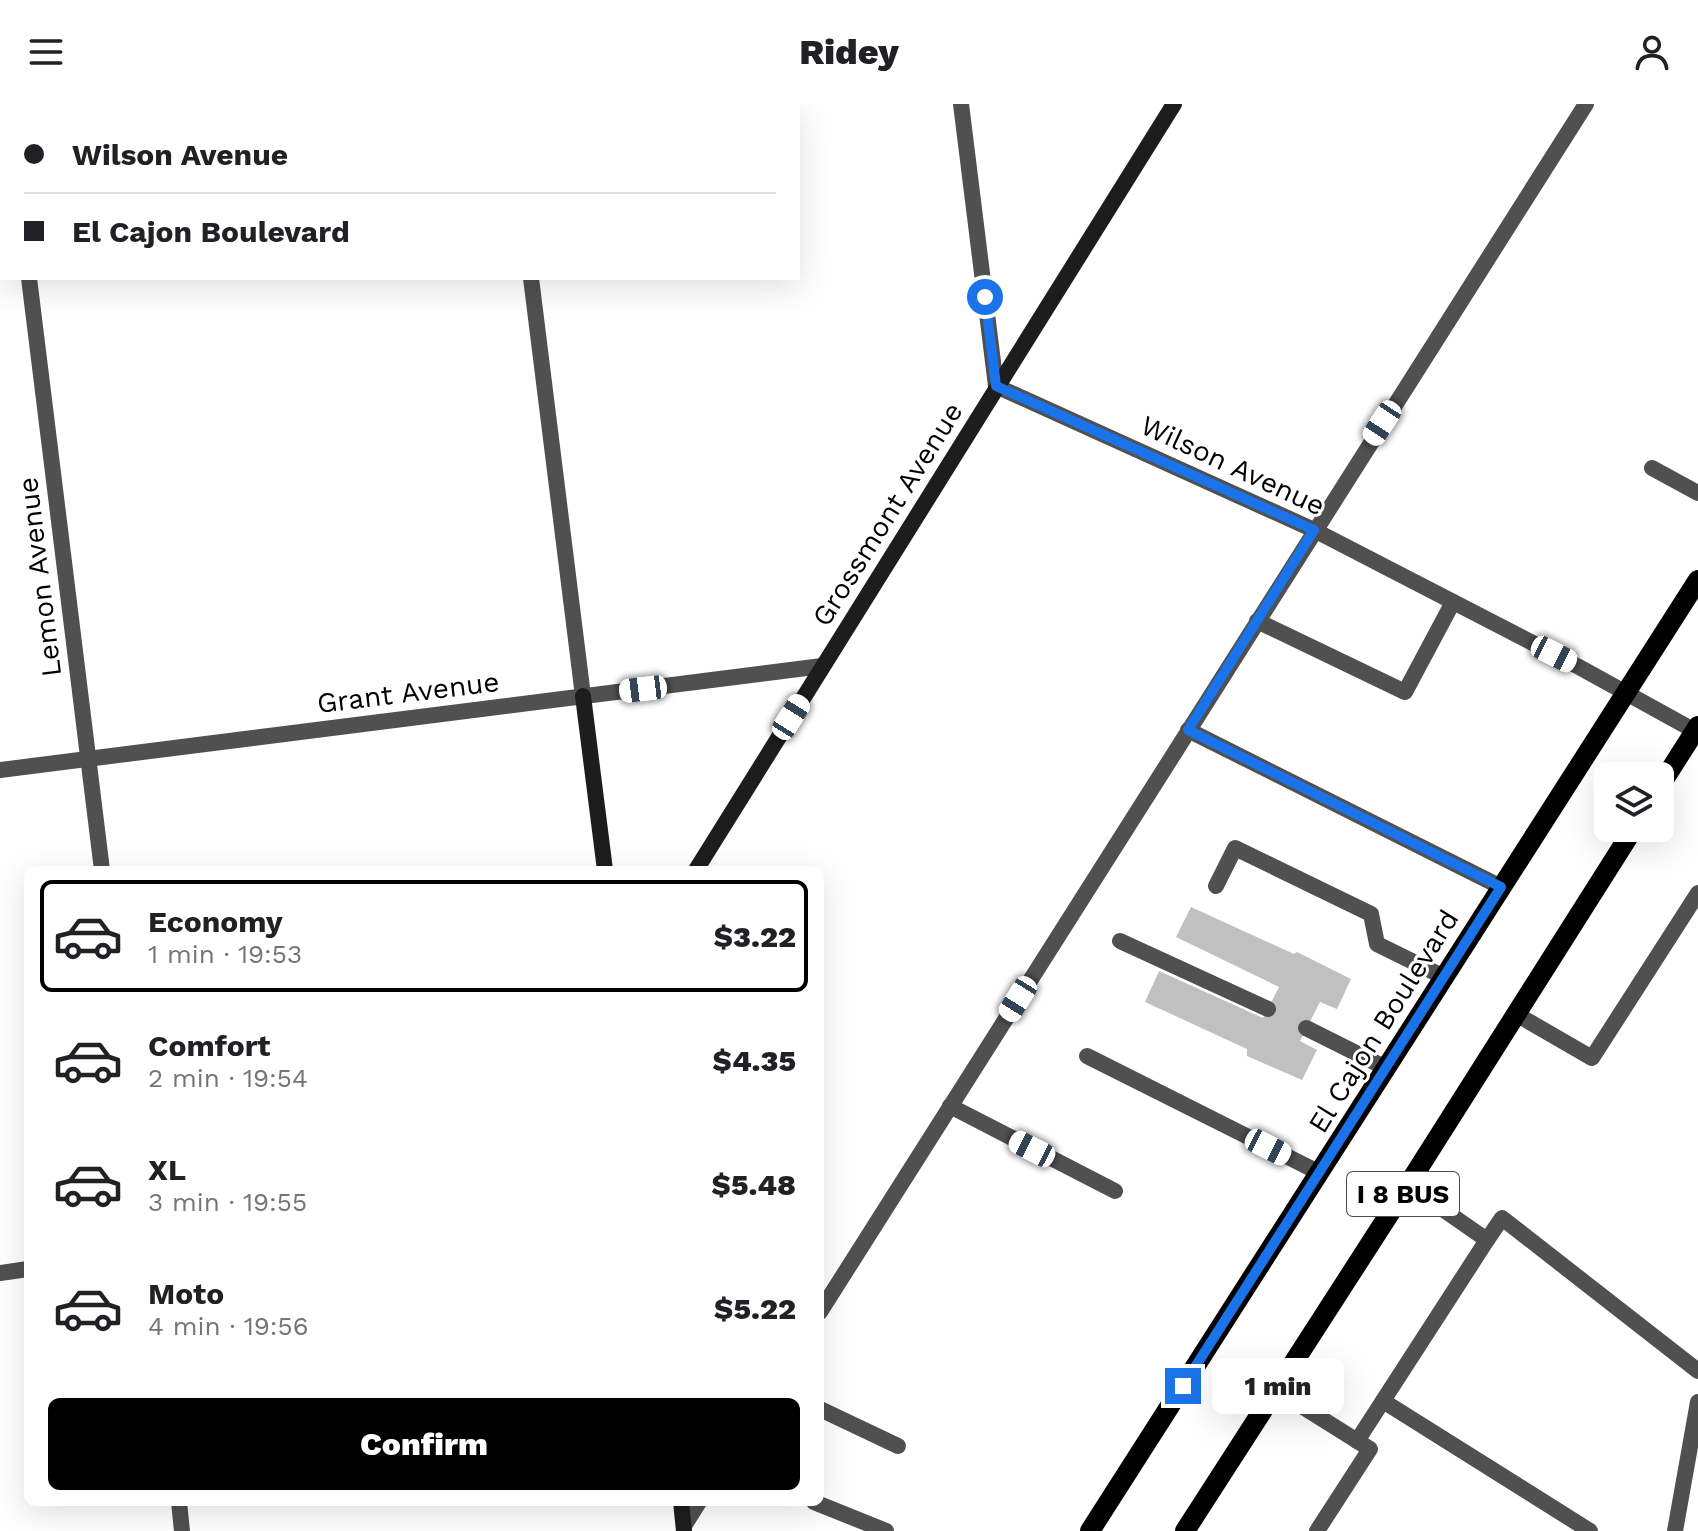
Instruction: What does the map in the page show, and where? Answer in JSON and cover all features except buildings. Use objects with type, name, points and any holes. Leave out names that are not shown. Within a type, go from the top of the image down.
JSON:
[{"type":"main road","name":"El Cajon Boulevard","points":[[1090,1531],[1698,580]]},
{"type":"main road","points":[[1674,764],[1696,729]]},
{"type":"main road","name":"I 8 BUS","points":[[1185,1531],[1625,842]]},
{"type":"street","points":[[961,104],[996,386]]},
{"type":"street","name":"Grossmont Avenue","points":[[698,866],[1174,104]]},
{"type":"street","points":[[824,1306],[1586,104]]},
{"type":"street","name":"Lemon Avenue","points":[[29,280],[101,866]]},
{"type":"street","points":[[531,280],[604,866]]},
{"type":"street","name":"Wilson Avenue","points":[[996,386],[1314,530],[1696,729]]},
{"type":"street","points":[[1652,468],[1698,493]]},
{"type":"street","points":[[1257,621],[1405,692],[1453,602]]},
{"type":"street","name":"Grant Avenue","points":[[0,770],[822,666]]},
{"type":"street","points":[[1188,730],[1501,887]]},
{"type":"street","points":[[1216,886],[1235,848],[1371,914],[1377,944],[1444,977]]},
{"type":"street","points":[[1516,1014],[1592,1058],[1698,893]]},
{"type":"street","points":[[1120,941],[1268,1009]]},
{"type":"street","points":[[1306,1028],[1386,1068]]},
{"type":"street","points":[[1087,1056],[1320,1173]]},
{"type":"street","points":[[950,1106],[1115,1191]]},
{"type":"street","points":[[1408,1185],[1487,1240]]},
{"type":"street","points":[[1357,1441],[1502,1218],[1698,1371]]},
{"type":"street","points":[[0,1273],[24,1270]]},
{"type":"street","points":[[1276,1390],[1370,1449],[1317,1531]]},
{"type":"street","points":[[1383,1401],[1590,1531]]},
{"type":"street","points":[[1675,1531],[1698,1402]]},
{"type":"street","points":[[824,1411],[898,1446]]},
{"type":"street","points":[[179,1506],[182,1531]]},
{"type":"street","points":[[681,1506],[684,1529]]},
{"type":"street","points":[[684,1529],[697,1506]]},
{"type":"street","points":[[823,1506],[875,1529]]},
{"type":"route","points":[[985,297],[996,386],[1314,530],[1188,730],[1501,887],[1183,1386]]}]
